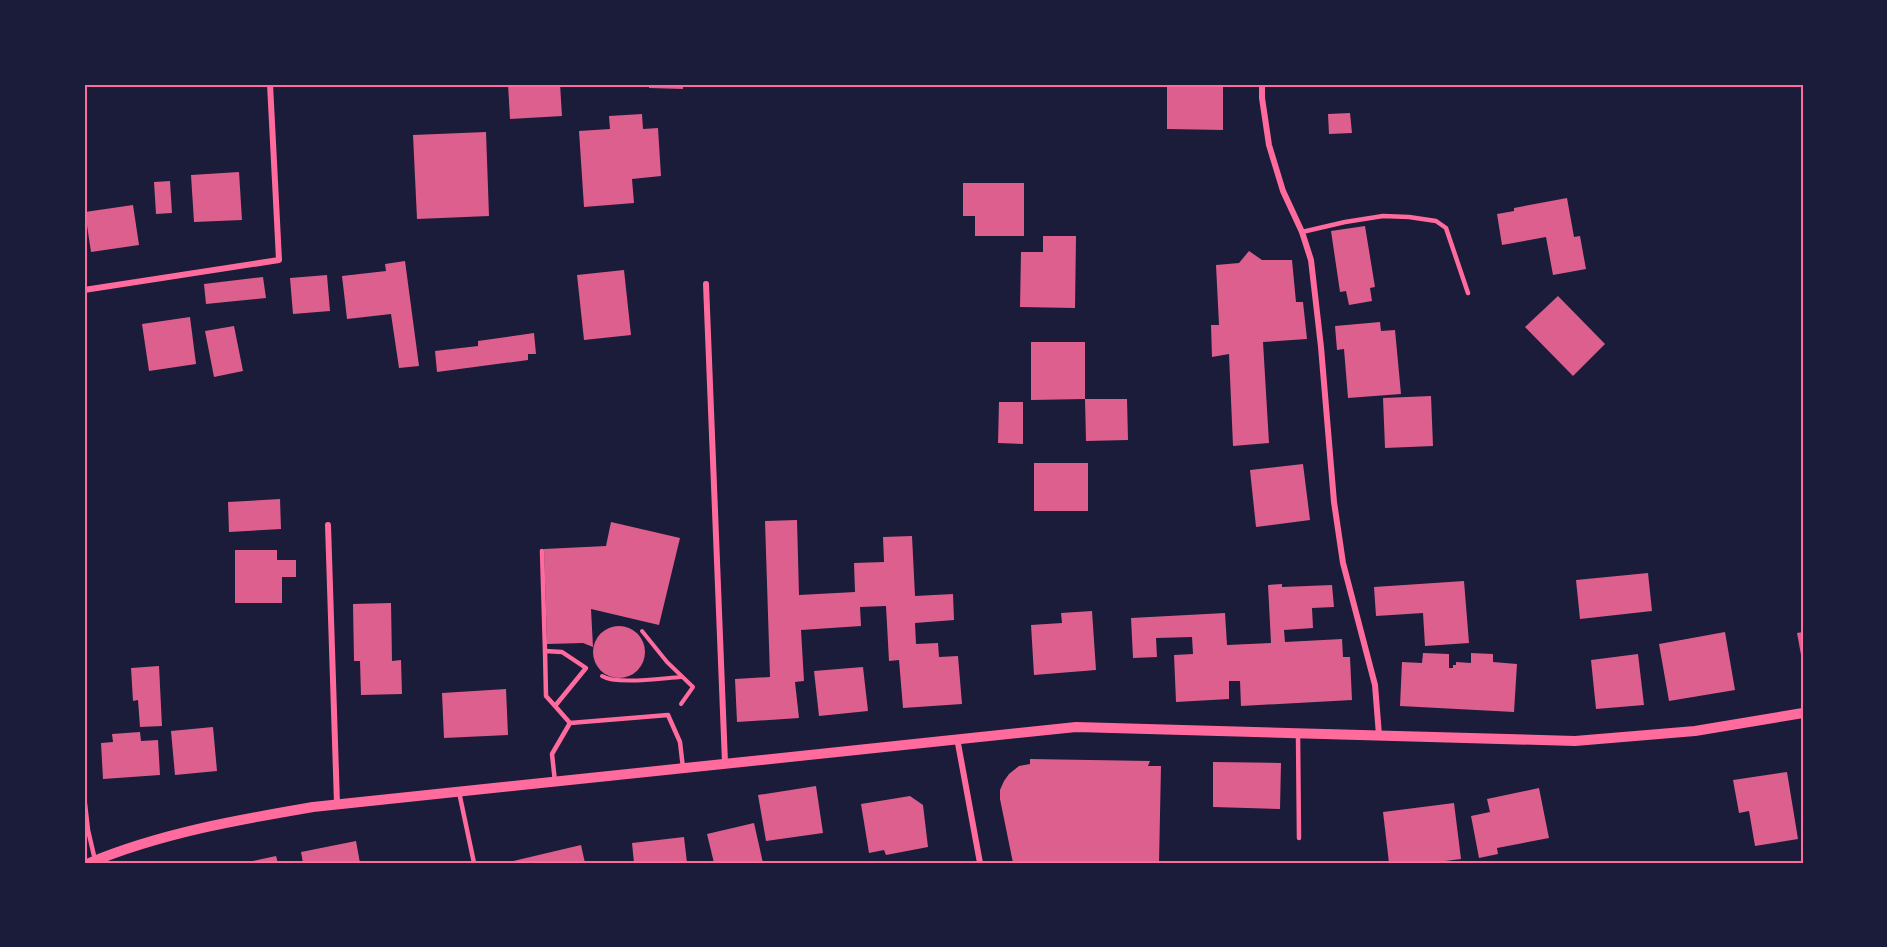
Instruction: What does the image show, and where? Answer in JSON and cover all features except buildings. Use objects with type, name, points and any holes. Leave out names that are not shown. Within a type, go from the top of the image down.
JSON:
[{"type":"street","points":[[84,290],[279,260],[270,84]]},
{"type":"street","points":[[1262,84],[1269,145],[1283,191],[1302,232],[1311,260],[1343,563],[1375,685],[1379,735]]},
{"type":"street","points":[[706,284],[725,763]]},
{"type":"street","points":[[328,525],[338,804]]},
{"type":"street","points":[[92,862],[217,824],[313,807],[1076,727],[1575,741],[1695,731],[1803,713]]},
{"type":"street","points":[[957,738],[980,863]]},
{"type":"lane","points":[[1302,232],[1383,216],[1436,221],[1446,228],[1468,293]]},
{"type":"lane","points":[[542,551],[546,696],[570,723]]},
{"type":"lane","points":[[545,651],[562,652],[586,668],[555,706]]},
{"type":"lane","points":[[570,723],[668,715],[680,742],[684,768]]},
{"type":"lane","points":[[555,782],[552,754],[570,723]]},
{"type":"lane","points":[[1298,732],[1299,838]]},
{"type":"lane","points":[[459,792],[474,863]]},
{"type":"lane","points":[[84,795],[92,862]]},
{"type":"path","points":[[642,631],[667,662],[693,687],[670,720]]},
{"type":"path","points":[[600,674],[617,680],[681,677]]}]
